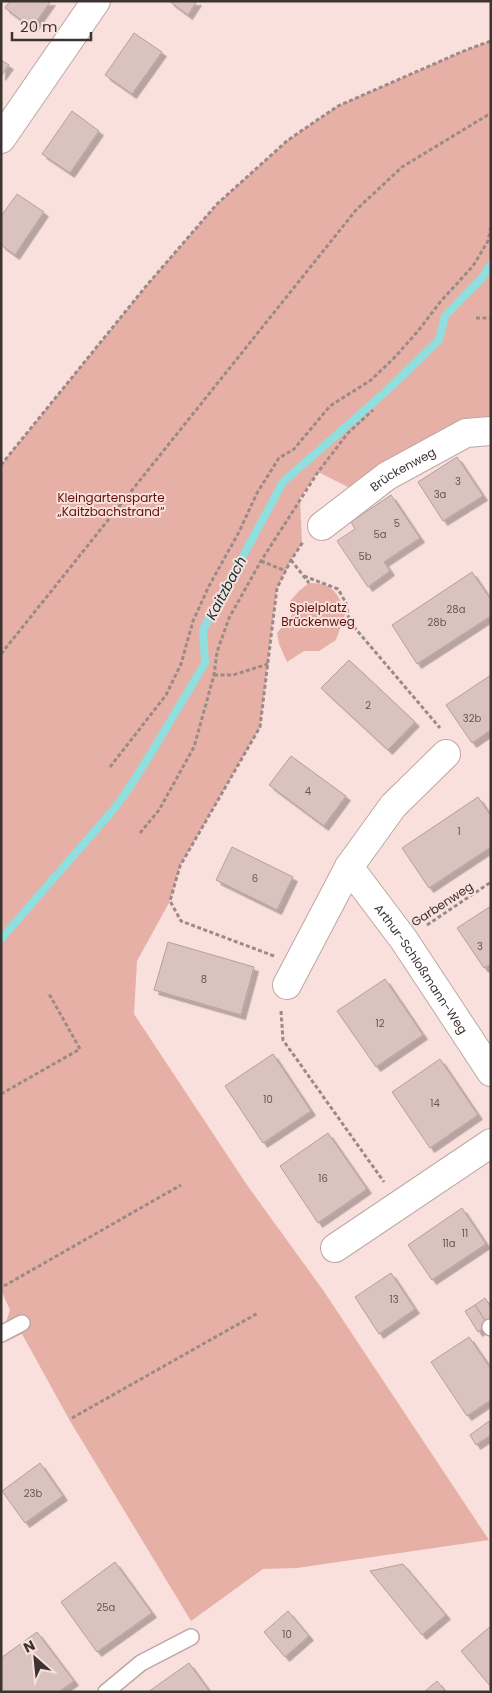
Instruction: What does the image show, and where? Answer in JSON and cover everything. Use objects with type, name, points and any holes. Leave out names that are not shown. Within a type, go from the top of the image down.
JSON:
[{"type":"street","points":[[1,139],[96,1]]},
{"type":"street","name":"Brückenweg","points":[[322,526],[387,476],[466,434],[491,430]]},
{"type":"street","points":[[292,975],[349,866],[393,806],[446,754]]},
{"type":"street","name":"Arthur-Schloßmann-Weg","points":[[349,866],[404,940],[491,1072]]},
{"type":"street","points":[[335,1248],[491,1143]]},
{"type":"lane","points":[[1,1334],[22,1324]]},
{"type":"lane","points":[[106,1692],[141,1663],[190,1637]]},
{"type":"path","points":[[1,465],[147,285],[218,204],[288,140],[338,106],[466,50],[490,43]]},
{"type":"path","points":[[1,654],[356,210],[402,167],[491,113]]},
{"type":"path","points":[[110,767],[166,695],[181,664],[193,621],[257,493],[279,458],[294,449],[330,406],[371,380],[394,358],[473,266],[488,241],[491,226]]},
{"type":"path","points":[[476,318],[491,318]]},
{"type":"path","points":[[140,833],[159,810],[194,747],[214,675],[217,652],[228,618],[261,561],[318,472],[348,433],[372,410]]},
{"type":"path","points":[[322,526],[302,543],[277,588],[260,727],[180,866],[170,901],[182,921],[292,975],[281,1000],[283,1040],[400,1205]]},
{"type":"path","points":[[291,560],[309,583]]},
{"type":"path","points":[[261,561],[286,571]]},
{"type":"path","points":[[304,576],[338,589],[346,603],[349,621],[448,738],[446,754]]},
{"type":"path","points":[[271,638],[278,639]]},
{"type":"path","points":[[214,675],[233,675],[268,664]]},
{"type":"path","name":"Garbenweg","points":[[404,940],[491,882]]},
{"type":"path","points":[[1,1094],[80,1049],[48,992]]},
{"type":"path","points":[[4,1286],[181,1185]]},
{"type":"path","points":[[72,1418],[258,1313]]},
{"type":"green space","name":"Kleingartensparte „Kaitzbachstrand“","points":[[491,41],[491,424],[362,494],[318,472],[300,498],[302,543],[277,588],[260,727],[180,866],[170,901],[137,961],[134,1014],[247,1185],[323,1290],[489,1540],[297,1568],[263,1569],[191,1621],[70,1421],[22,1334],[1,1344],[1,1325],[6,1322],[10,1310],[1,1290],[1,465],[147,285],[217,204],[288,140],[338,106]]},
{"type":"green space","name":"Spielplatz Brückenweg","points":[[309,583],[324,584],[333,590],[346,612],[336,640],[319,651],[304,651],[287,662],[279,644],[277,633],[292,615],[290,601]]},
{"type":"building","points":[[10,1],[51,1],[32,28],[5,8]]},
{"type":"building","points":[[169,1],[197,1],[188,15]]},
{"type":"building","points":[[134,33],[162,52],[132,94],[105,75]]},
{"type":"building","points":[[1,60],[9,65],[1,76]]},
{"type":"building","points":[[72,111],[99,131],[70,173],[42,154]]},
{"type":"building","points":[[17,194],[44,212],[15,255],[1,245],[1,216]]},
{"type":"building","points":[[457,457],[483,496],[443,521],[418,482]]},
{"type":"building","points":[[391,495],[420,538],[384,562],[390,571],[368,587],[337,541],[355,529],[351,522]]},
{"type":"building","points":[[472,572],[491,600],[491,616],[417,664],[392,625]]},
{"type":"building","points":[[349,660],[415,722],[388,750],[321,688]]},
{"type":"building","points":[[491,675],[491,730],[472,743],[446,705]]},
{"type":"building","points":[[291,756],[346,796],[324,826],[269,785]]},
{"type":"building","points":[[478,797],[491,816],[491,847],[429,888],[402,848]]},
{"type":"building","points":[[232,847],[293,877],[277,910],[216,880]]},
{"type":"building","points":[[491,906],[491,964],[484,968],[457,928]]},
{"type":"building","points":[[168,942],[254,967],[241,1015],[154,990]]},
{"type":"building","points":[[385,979],[423,1035],[376,1067],[337,1011]]},
{"type":"building","points":[[273,1054],[311,1111],[263,1143],[225,1086]]},
{"type":"building","points":[[440,1059],[478,1115],[430,1148],[392,1092]]},
{"type":"building","points":[[328,1133],[367,1189],[318,1223],[280,1166]]},
{"type":"building","points":[[462,1208],[486,1244],[432,1280],[408,1245]]},
{"type":"building","points":[[391,1273],[415,1309],[379,1334],[355,1297]]},
{"type":"building","points":[[485,1298],[491,1307],[491,1324],[488,1325],[475,1305]]},
{"type":"building","points":[[475,1305],[488,1325],[478,1332],[465,1311]]},
{"type":"building","points":[[469,1337],[491,1369],[491,1400],[467,1416],[431,1362]]},
{"type":"building","points":[[489,1421],[491,1435],[476,1445],[470,1435]]},
{"type":"building","points":[[40,1463],[63,1496],[25,1523],[2,1491]]},
{"type":"building","points":[[115,1562],[152,1613],[97,1652],[61,1602]]},
{"type":"building","points":[[403,1564],[446,1615],[422,1635],[370,1571]]},
{"type":"building","points":[[288,1611],[309,1636],[285,1657],[264,1632]]},
{"type":"building","points":[[491,1626],[491,1687],[461,1651]]},
{"type":"building","points":[[37,1632],[74,1681],[59,1692],[1,1692],[1,1658]]},
{"type":"building","points":[[189,1663],[210,1692],[148,1692]]},
{"type":"building","points":[[437,1681],[446,1692],[424,1692]]},
{"type":"waterway","name":"Kaitzbach","points":[[1,939],[114,809],[150,755],[205,663],[203,630],[283,482],[383,394],[439,340],[445,316],[482,278],[491,264]]}]
